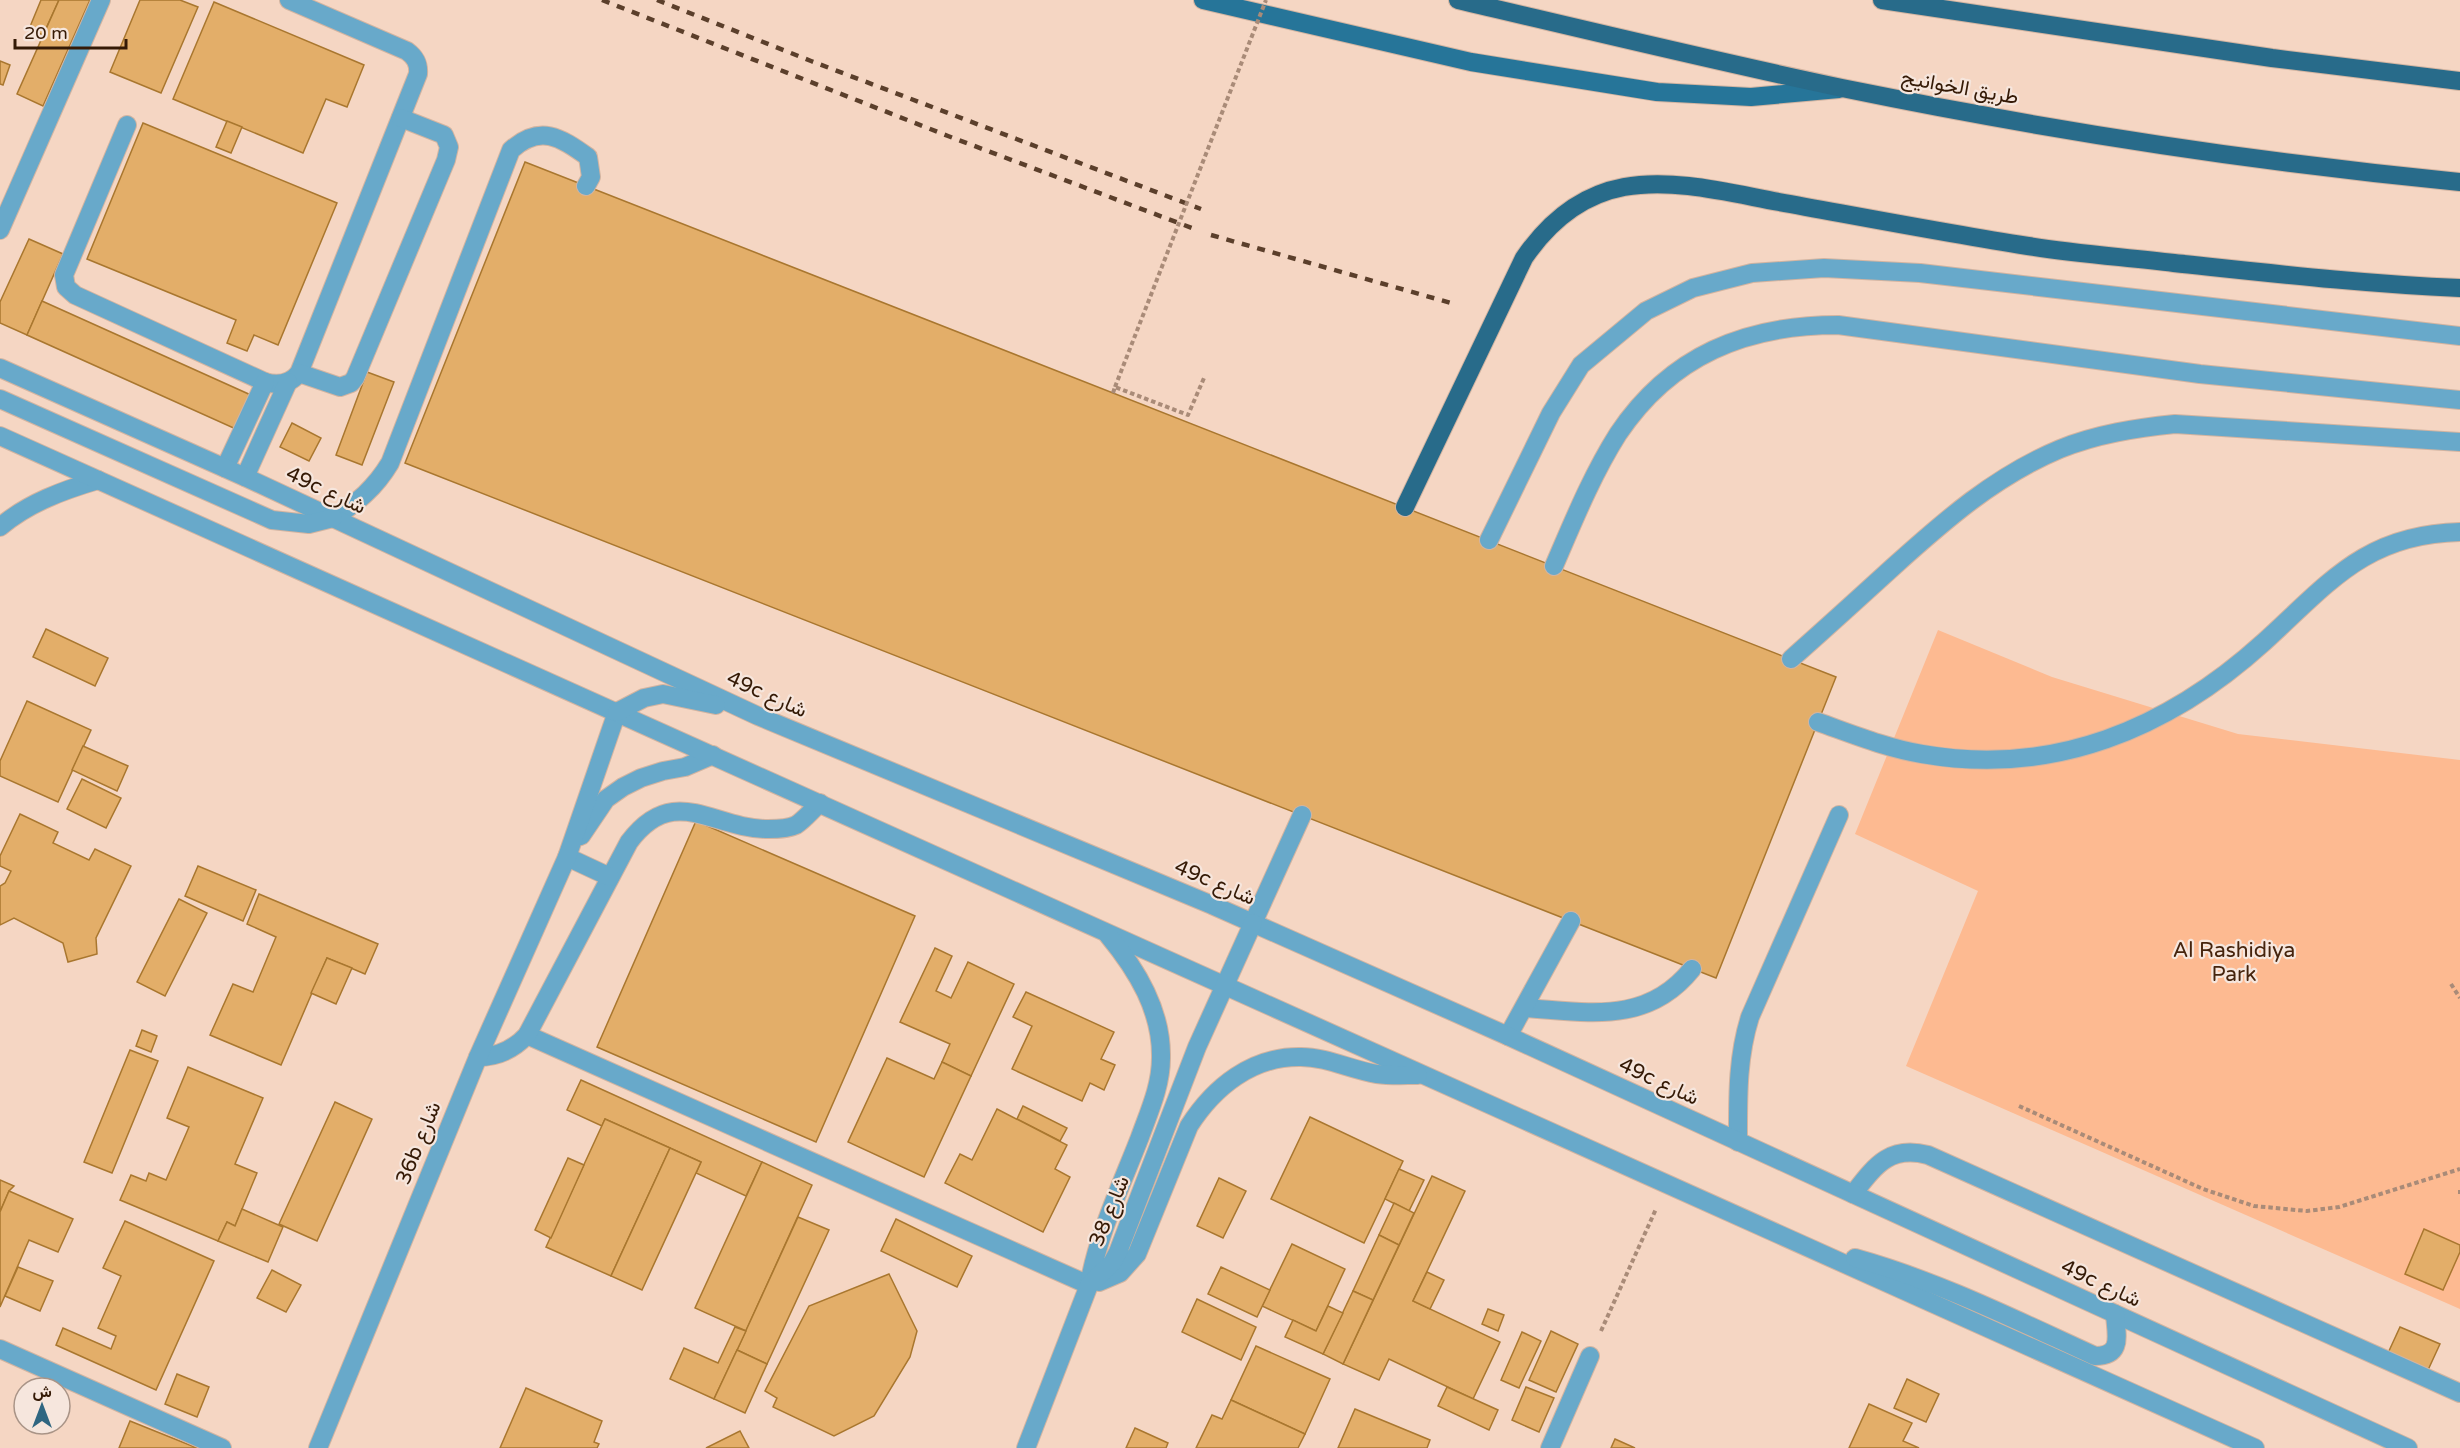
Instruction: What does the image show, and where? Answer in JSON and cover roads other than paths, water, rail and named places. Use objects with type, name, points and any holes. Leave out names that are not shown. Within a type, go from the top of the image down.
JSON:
[{"type":"highway","name":"طريق الخوانيج","points":[[1458,0],[1660,48],[1844,88],[2066,129],[2260,158],[2460,182]]},
{"type":"highway","points":[[1882,0],[2272,58],[2460,81]]},
{"type":"highway","points":[[1405,507],[1524,258],[1538,237],[1556,220],[1577,206],[1600,194],[1624,187],[1649,185],[1710,190],[2030,246],[2243,270],[2460,288]]},
{"type":"main road","points":[[1203,0],[1471,62],[1657,92],[1751,97],[1844,88]]},
{"type":"main road","points":[[1928,0],[1947,10]]},
{"type":"street","points":[[0,230],[101,0]]},
{"type":"street","points":[[245,477],[294,378],[401,118],[419,67],[412,56],[289,0]]},
{"type":"street","points":[[127,125],[64,275],[66,287],[75,295],[265,382],[272,384],[294,378],[340,387],[351,383],[355,378],[447,160],[449,147],[444,135],[401,118]]},
{"type":"street","points":[[0,399],[272,520],[309,525],[333,518],[359,501],[373,488],[390,463],[511,150],[531,136],[544,135],[562,138],[588,156],[591,177],[586,186]]},
{"type":"street","points":[[1489,540],[1551,413],[1581,365],[1646,311],[1693,288],[1752,273],[1824,268],[1920,273],[2460,336]]},
{"type":"street","points":[[1554,566],[1600,466],[1618,434],[1641,405],[1667,380],[1697,358],[1730,343],[1765,332],[1801,326],[1838,326],[2200,374],[2460,400]]},
{"type":"street","name":"49c شارع","points":[[0,368],[245,477],[758,716],[1253,923],[1508,1036],[2408,1448]]},
{"type":"street","points":[[225,468],[265,382]]},
{"type":"street","points":[[1791,659],[1953,513],[1990,486],[2059,449],[2097,436],[2136,428],[2175,424],[2460,442]]},
{"type":"street","points":[[0,436],[2255,1448]]},
{"type":"street","points":[[0,527],[18,513],[62,491],[98,480]]},
{"type":"street","points":[[1818,722],[1889,747],[1956,758],[1990,760],[2024,758],[2090,746],[2153,721],[2211,686],[2264,643],[2335,576],[2360,559],[2387,546],[2419,536],[2460,532]]},
{"type":"street","points":[[617,712],[644,698],[663,694],[758,716]]},
{"type":"street","name":"36b شارع","points":[[318,1448],[478,1057],[567,857],[617,712]]},
{"type":"street","name":"36b شارع","points":[[567,857],[606,799],[623,787],[641,778],[685,767],[713,755]]},
{"type":"street","points":[[478,1057],[501,1053],[527,1035],[610,877],[638,831],[663,815],[678,811],[693,812],[741,826],[778,829],[796,825],[820,803]]},
{"type":"street","name":"شارع 38","points":[[1026,1448],[1089,1285],[1112,1263],[1118,1252],[1197,1047],[1302,815]]},
{"type":"street","points":[[1738,1142],[1739,1066],[1742,1041],[1750,1017],[1839,815]]},
{"type":"street","points":[[567,857],[610,877]]},
{"type":"street","points":[[1508,1036],[1571,921]]},
{"type":"street","points":[[1089,1285],[1096,1251],[1158,1087],[1162,1060],[1160,1035],[1150,1001],[1126,957],[1105,931]]},
{"type":"street","points":[[1525,1008],[1580,1011],[1634,1009],[1669,993],[1692,969]]},
{"type":"street","points":[[527,1035],[1089,1285],[1120,1273],[1137,1254],[1189,1126],[1202,1107],[1237,1075],[1280,1058],[1302,1057],[1379,1074],[1425,1075]]},
{"type":"street","points":[[1853,1194],[1875,1166],[1892,1155],[1917,1152],[1928,1155],[2460,1393]]},
{"type":"street","points":[[1801,1244],[1881,1265],[1950,1290],[2095,1356],[2104,1356],[2112,1352],[2116,1345],[2115,1314]]},
{"type":"street","points":[[0,1349],[222,1448]]},
{"type":"street","points":[[1550,1448],[1590,1356]]},
{"type":"railway","points":[[602,0],[948,136],[1192,228]]},
{"type":"railway","points":[[657,0],[1201,209]]},
{"type":"railway","points":[[1211,235],[1451,303]]},
{"type":"park label","name":"Al Rashidiya Park","points":[[2234,962]]}]
